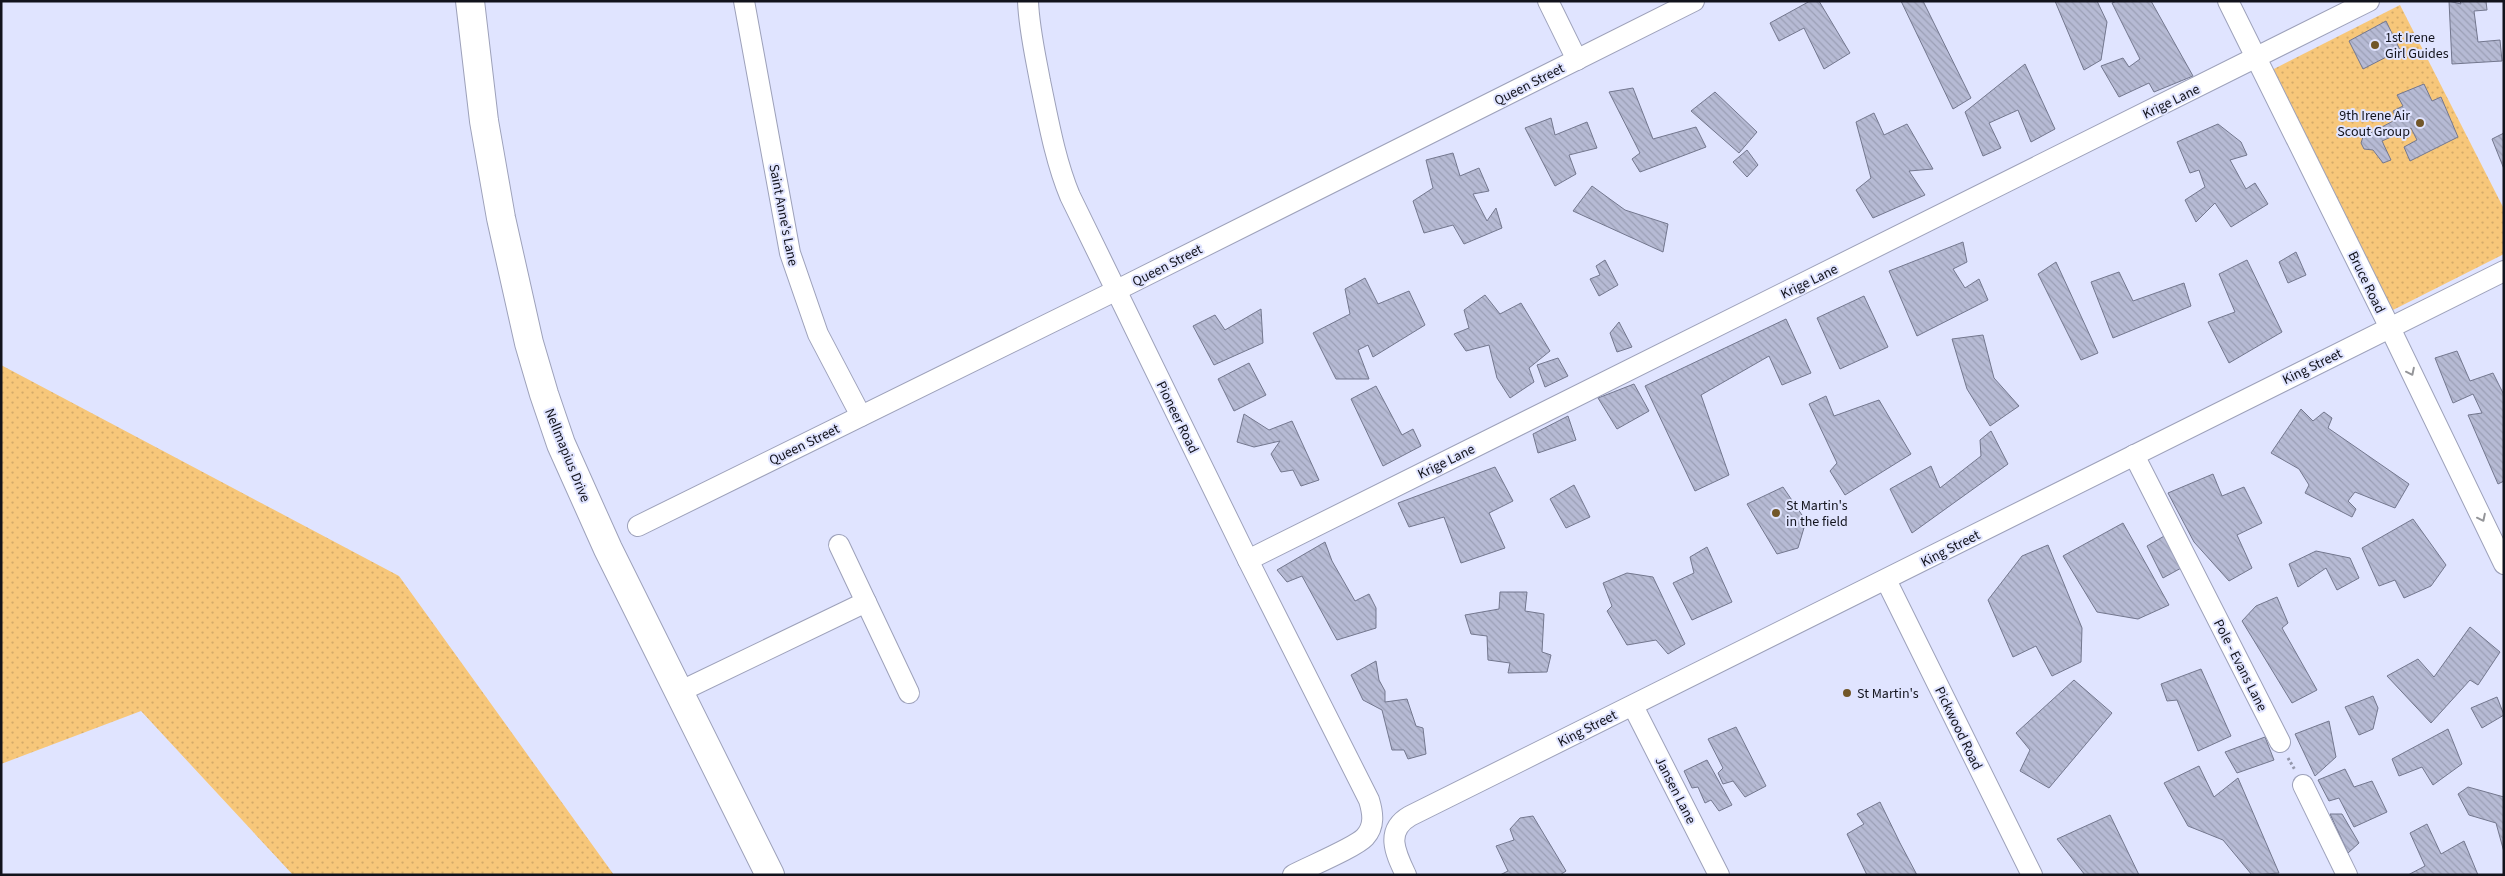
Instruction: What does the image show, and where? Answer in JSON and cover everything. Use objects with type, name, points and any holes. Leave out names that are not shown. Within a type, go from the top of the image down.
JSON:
[{"type":"main road","name":"Nellmapius Drive","points":[[470,1],[484,121],[501,218],[534,364],[561,444],[582,492],[770,875]]},
{"type":"street","name":"Saint Anne's Lane","points":[[744,1],[790,253],[804,299],[818,334],[861,416]]},
{"type":"street","name":"Pioneer Road","points":[[1028,1],[1033,47],[1062,176],[1092,245],[1117,290],[1248,560],[1366,794],[1373,817],[1369,831],[1361,840],[1293,875]]},
{"type":"street","points":[[1548,1],[1577,60]]},
{"type":"street","name":"Queen Street","points":[[638,526],[1117,290],[1694,1]]},
{"type":"street","name":"Bruce Road","points":[[2228,1],[2390,328],[2504,564]]},
{"type":"street","name":"Krige Lane","points":[[1248,560],[2369,1]]},
{"type":"street","name":"King Street","points":[[1406,875],[1394,847],[1397,827],[1414,814],[2504,271]]},
{"type":"street","name":"Pole - Evans Lane","points":[[2134,455],[2280,742]]},
{"type":"street","points":[[839,545],[909,693]]},
{"type":"street","name":"Pickwood Road","points":[[1886,580],[2032,875]]},
{"type":"street","points":[[679,692],[866,602]]},
{"type":"street","name":"Jansen Lane","points":[[1633,706],[1719,875]]},
{"type":"street","points":[[2303,785],[2347,875]]},
{"type":"path","points":[[2280,742],[2303,785]]},
{"type":"shaded area","points":[[2400,5],[2504,209],[2504,254],[2389,312],[2268,72]]},
{"type":"shaded area","points":[[1,365],[399,576],[614,875],[293,875],[141,711],[1,764]]},
{"type":"building","points":[[1810,1],[1819,1],[1850,53],[1824,69],[1804,28],[1779,41],[1770,23]]},
{"type":"building","points":[[1901,1],[1923,1],[1971,98],[1953,109]]},
{"type":"building","points":[[2055,1],[2097,1],[2107,22],[2101,60],[2084,70]]},
{"type":"building","points":[[2117,1],[2151,1],[2193,76],[2154,92],[2149,83],[2119,97],[2101,66],[2123,58],[2129,67],[2140,59],[2112,3]]},
{"type":"building","points":[[2449,1],[2461,4],[2460,1],[2486,1],[2487,10],[2474,11],[2478,42],[2500,40],[2502,61],[2452,64]]},
{"type":"building","name":"1st Irene Girl Guides","points":[[2386,21],[2400,50],[2363,69],[2349,41]]},
{"type":"building","points":[[2025,64],[2055,129],[2031,142],[2018,110],[1989,123],[2001,148],[1983,156],[1965,112]]},
{"type":"building","name":"9th Irene Air Scout Group","points":[[2424,84],[2432,101],[2441,97],[2458,137],[2410,161],[2404,147],[2417,140],[2411,128],[2382,141],[2391,160],[2383,163],[2373,150],[2364,149],[2361,143],[2363,137],[2397,119],[2393,111],[2403,106],[2397,95]]},
{"type":"building","points":[[1633,88],[1653,139],[1696,127],[1706,147],[1640,172],[1632,159],[1640,153],[1609,92]]},
{"type":"building","points":[[1715,92],[1757,132],[1739,153],[1691,111]]},
{"type":"building","points":[[1874,113],[1884,135],[1907,124],[1933,169],[1909,171],[1925,195],[1873,218],[1856,190],[1871,178],[1856,122]]},
{"type":"building","points":[[1551,118],[1555,135],[1587,122],[1597,148],[1569,155],[1576,174],[1555,186],[1525,128]]},
{"type":"building","points":[[2218,124],[2241,142],[2247,155],[2230,160],[2246,189],[2255,183],[2268,204],[2231,227],[2215,203],[2196,222],[2185,200],[2205,187],[2199,170],[2190,173],[2177,142]]},
{"type":"building","points":[[2504,133],[2504,169],[2492,139]]},
{"type":"building","points":[[1747,150],[1758,165],[1747,177],[1733,162]]},
{"type":"building","points":[[1453,153],[1460,176],[1479,168],[1489,191],[1473,194],[1487,221],[1496,208],[1502,228],[1464,244],[1453,225],[1424,233],[1413,201],[1433,188],[1426,160]]},
{"type":"building","points":[[1592,186],[1625,210],[1668,224],[1663,252],[1573,211]]},
{"type":"building","points":[[1963,242],[1967,262],[1953,269],[1965,288],[1979,279],[1988,300],[1917,336],[1889,271]]},
{"type":"building","points":[[2296,252],[2306,275],[2288,283],[2279,262]]},
{"type":"building","points":[[1605,260],[1618,285],[1599,296],[1590,279],[1600,275],[1596,266]]},
{"type":"building","points":[[2247,260],[2282,332],[2229,363],[2208,322],[2235,312],[2219,274]]},
{"type":"building","points":[[2056,262],[2098,353],[2081,360],[2038,274]]},
{"type":"building","points":[[2119,272],[2133,301],[2184,283],[2191,306],[2113,338],[2091,282]]},
{"type":"building","points":[[1365,278],[1378,304],[1409,291],[1425,325],[1373,357],[1368,345],[1358,350],[1369,379],[1336,379],[1313,333],[1350,314],[1345,289]]},
{"type":"building","points":[[1485,295],[1500,314],[1521,303],[1550,351],[1529,368],[1534,382],[1510,398],[1497,378],[1489,345],[1466,351],[1454,334],[1469,328],[1464,310]]},
{"type":"building","points":[[1864,296],[1888,347],[1840,369],[1817,318]]},
{"type":"building","points":[[1261,309],[1263,343],[1214,365],[1193,326],[1215,315],[1225,330]]},
{"type":"building","points":[[1786,319],[1811,373],[1782,385],[1769,356],[1701,395],[1729,475],[1695,491],[1645,386]]},
{"type":"building","points":[[1619,322],[1632,347],[1617,352],[1610,333]]},
{"type":"building","points":[[1983,335],[1994,378],[2019,406],[1990,426],[1967,389],[1952,339]]},
{"type":"building","points":[[2457,351],[2470,381],[2493,373],[2504,395],[2504,481],[2498,484],[2468,415],[2482,413],[2473,394],[2453,403],[2435,358]]},
{"type":"building","points":[[1558,358],[1568,376],[1545,387],[1537,365]]},
{"type":"building","points":[[1249,363],[1266,395],[1234,411],[1218,379]]},
{"type":"building","points":[[1634,384],[1649,411],[1617,429],[1598,398]]},
{"type":"building","points":[[1376,386],[1402,435],[1413,429],[1421,446],[1383,466],[1351,399]]},
{"type":"building","points":[[1826,396],[1834,416],[1879,400],[1911,454],[1845,495],[1830,471],[1837,463],[1809,404]]},
{"type":"building","points":[[2301,409],[2313,421],[2324,412],[2332,418],[2328,428],[2409,484],[2395,508],[2355,492],[2348,501],[2356,509],[2352,517],[2305,493],[2309,485],[2299,469],[2271,453]]},
{"type":"building","points":[[1244,414],[1269,430],[1292,421],[1319,480],[1301,486],[1293,470],[1281,472],[1271,454],[1280,441],[1254,447],[1237,442]]},
{"type":"building","points":[[1568,416],[1576,440],[1538,453],[1533,434]]},
{"type":"building","points":[[1991,431],[2008,464],[1912,533],[1890,489],[1931,466],[1940,488],[1981,456],[1980,440]]},
{"type":"building","points":[[1495,467],[1513,501],[1489,513],[1505,548],[1461,563],[1444,517],[1409,527],[1398,503]]},
{"type":"building","points":[[2213,474],[2222,496],[2244,487],[2262,523],[2237,535],[2252,568],[2229,581],[2194,542],[2168,493]]},
{"type":"building","points":[[1574,485],[1590,517],[1566,528],[1550,499]]},
{"type":"building","name":"St Martin's in the field","points":[[1783,487],[1806,521],[1798,548],[1777,554],[1747,504]]},
{"type":"building","points":[[2413,519],[2446,565],[2431,586],[2404,598],[2395,580],[2379,586],[2362,548]]},
{"type":"building","points":[[2123,523],[2169,605],[2138,619],[2097,612],[2063,556]]},
{"type":"building","points":[[2166,535],[2183,567],[2163,578],[2147,546]]},
{"type":"building","points":[[1325,542],[1332,561],[1355,601],[1369,594],[1376,608],[1376,628],[1337,640],[1302,576],[1287,582],[1277,570]]},
{"type":"building","points":[[2048,545],[2082,628],[2081,662],[2052,676],[2036,646],[2013,657],[1988,600],[2022,556]]},
{"type":"building","points":[[1707,547],[1732,602],[1692,620],[1673,583],[1694,573],[1690,557]]},
{"type":"building","points":[[2316,551],[2350,558],[2359,578],[2337,590],[2326,568],[2298,587],[2289,564]]},
{"type":"building","points":[[1627,573],[1653,577],[1685,644],[1668,654],[1656,640],[1627,645],[1607,611],[1612,606],[1603,583]]},
{"type":"building","points":[[1500,592],[1527,592],[1525,611],[1544,614],[1542,652],[1551,655],[1547,672],[1508,673],[1510,663],[1488,660],[1487,636],[1471,634],[1465,615],[1499,609]]},
{"type":"building","points":[[2277,597],[2288,623],[2282,628],[2317,690],[2292,703],[2242,621],[2256,606]]},
{"type":"building","points":[[2470,627],[2500,652],[2478,685],[2470,680],[2431,723],[2387,676],[2418,659],[2434,677]]},
{"type":"building","points":[[1376,661],[1379,680],[1385,691],[1385,702],[1407,699],[1416,726],[1423,728],[1426,754],[1408,759],[1404,750],[1392,750],[1382,710],[1363,700],[1351,675]]},
{"type":"building","points":[[2201,669],[2231,736],[2198,751],[2177,700],[2167,701],[2161,684]]},
{"type":"building","points":[[2074,680],[2112,713],[2049,788],[2020,771],[2030,750],[2016,733]]},
{"type":"building","points":[[2373,696],[2378,708],[2373,729],[2359,735],[2345,707]]},
{"type":"building","points":[[2497,697],[2504,715],[2482,728],[2471,708]]},
{"type":"building","points":[[2329,721],[2336,757],[2315,776],[2295,734]]},
{"type":"building","points":[[1736,727],[1766,786],[1745,797],[1733,781],[1723,784],[1718,773],[1723,768],[1708,739]]},
{"type":"building","points":[[2448,729],[2462,764],[2433,785],[2422,767],[2399,776],[2392,759]]},
{"type":"building","points":[[2265,737],[2274,760],[2237,773],[2225,752]]},
{"type":"building","points":[[1707,760],[1732,805],[1719,811],[1711,800],[1705,803],[1698,787],[1692,788],[1684,771]]},
{"type":"building","points":[[2199,766],[2214,797],[2238,778],[2279,873],[2252,875],[2223,840],[2188,826],[2164,783]]},
{"type":"building","points":[[2345,769],[2354,787],[2372,781],[2387,812],[2354,827],[2339,798],[2329,801],[2318,780]]},
{"type":"building","points":[[2468,787],[2504,797],[2504,852],[2496,823],[2469,815],[2458,794]]},
{"type":"building","points":[[1880,802],[1917,875],[1867,875],[1847,834],[1864,824],[1857,814]]},
{"type":"building","points":[[2330,814],[2342,814],[2359,843],[2348,853]]},
{"type":"building","points":[[2110,815],[2139,875],[2085,875],[2057,839]]},
{"type":"building","points":[[1533,816],[1566,871],[1560,875],[1500,875],[1508,871],[1496,846],[1514,840],[1510,829],[1520,818]]},
{"type":"building","points":[[2427,824],[2441,854],[2464,841],[2478,875],[2408,875],[2425,866],[2410,833]]},
{"type":"place","name":"1st Irene Girl Guides","points":[[2375,45]]},
{"type":"place","name":"9th Irene Air Scout Group","points":[[2420,123]]},
{"type":"place","name":"St Martin's in the field","points":[[1776,513]]},
{"type":"place","name":"St Martin's","points":[[1847,693]]}]
